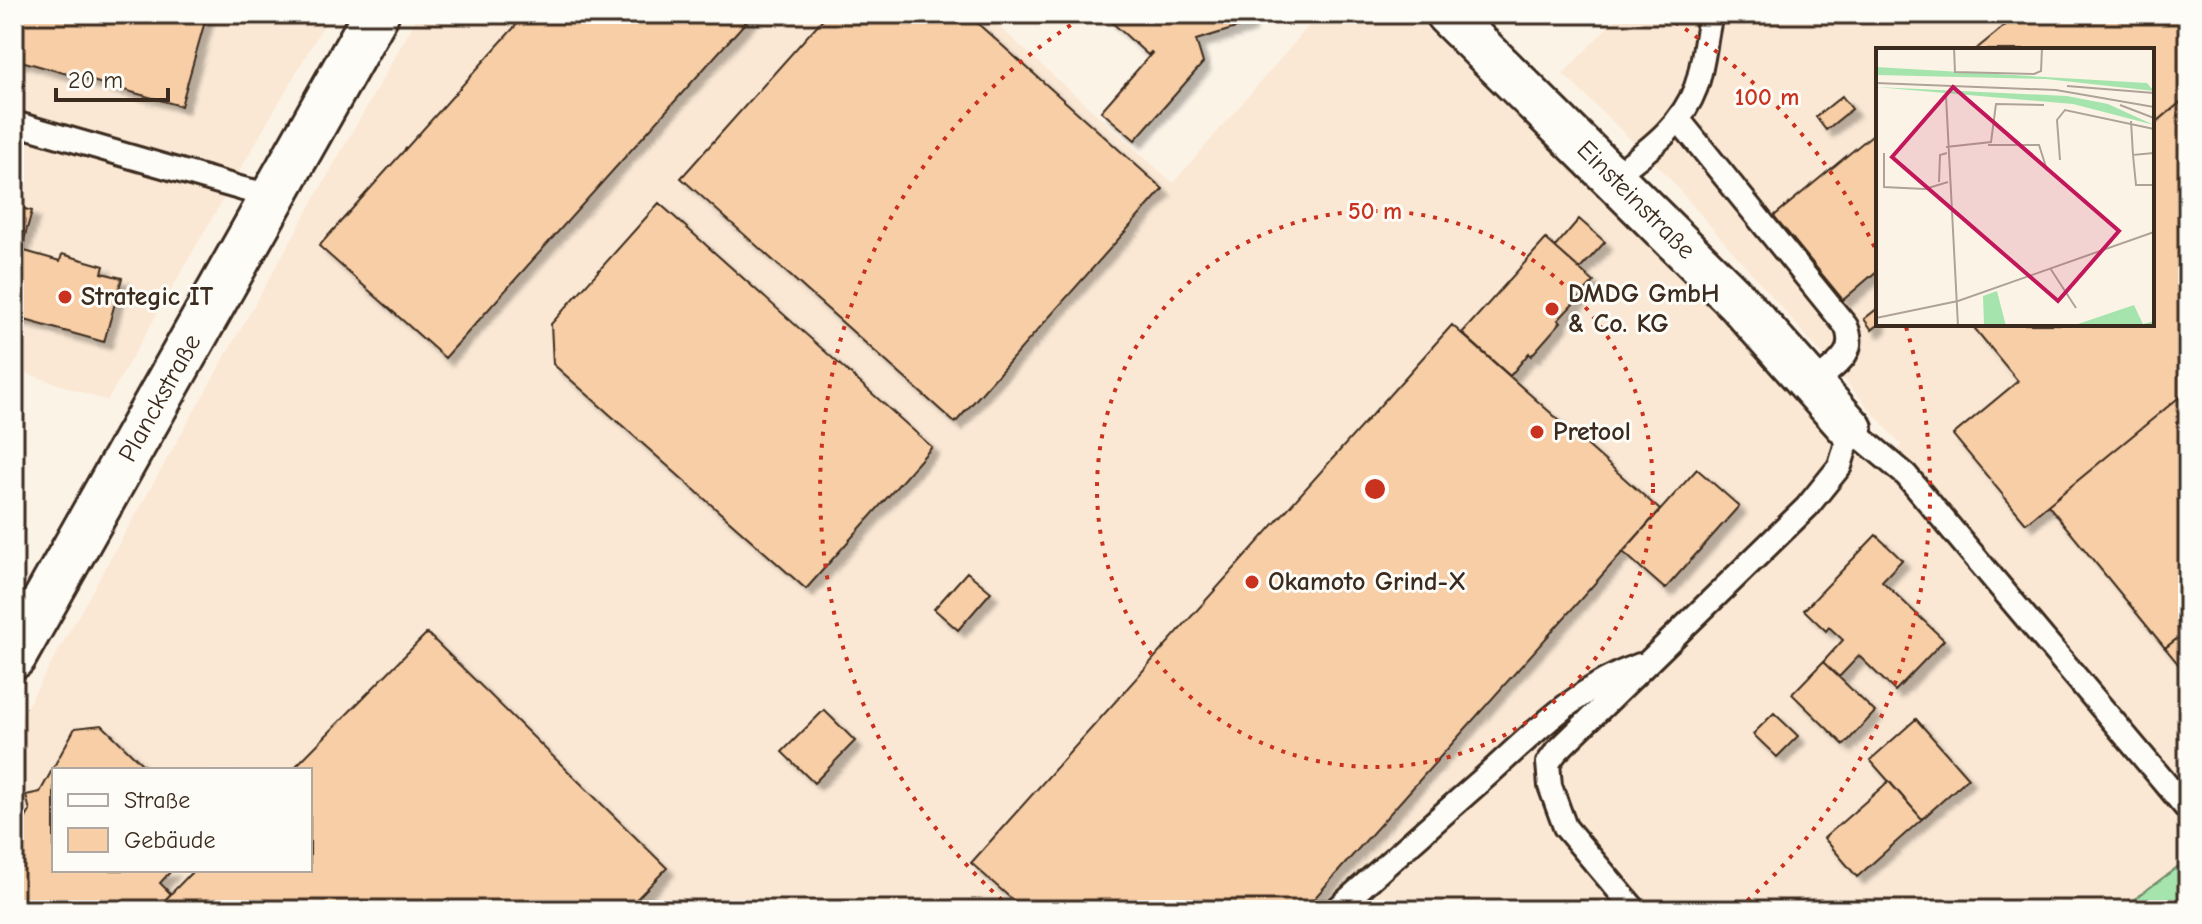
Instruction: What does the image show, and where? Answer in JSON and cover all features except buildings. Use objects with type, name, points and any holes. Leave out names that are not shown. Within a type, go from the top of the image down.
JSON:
[{"type":"street","name":"Planckstraße","points":[[14,656],[376,14]]},
{"type":"street","name":"Einsteinstraße","points":[[1447,14],[1737,301],[1851,429]]},
{"type":"lane","points":[[1613,177],[1665,136],[1679,120],[1696,87],[1711,14]]},
{"type":"lane","points":[[1679,120],[1846,326],[1851,337],[1847,353],[1812,385]]},
{"type":"lane","points":[[14,123],[274,196]]},
{"type":"lane","points":[[1635,910],[1565,827],[1550,786],[1548,763],[1807,507],[1840,466],[1851,429],[1906,475],[2188,810]]},
{"type":"lane","points":[[1336,910],[1549,719],[1587,689],[1612,675],[1649,661]]},
{"type":"shaded area","points":[[14,14],[330,14],[107,401],[14,369]]},
{"type":"shaded area","points":[[419,14],[985,14],[1173,183],[1319,14],[1412,14],[1888,478],[1901,445],[1661,169],[1563,74],[1620,14],[2188,14],[2188,859],[2120,910],[14,910],[14,729]]},
{"type":"green space","points":[[2188,859],[2188,910],[2120,910]]},
{"type":"place","name":"Strategic IT","points":[[65,297]]},
{"type":"place","name":"DMDG GmbH & Co. KG","points":[[1552,309]]},
{"type":"place","name":"Pretool","points":[[1537,432]]},
{"type":"place","name":"Okamoto Grind-X","points":[[1252,582]]}]
